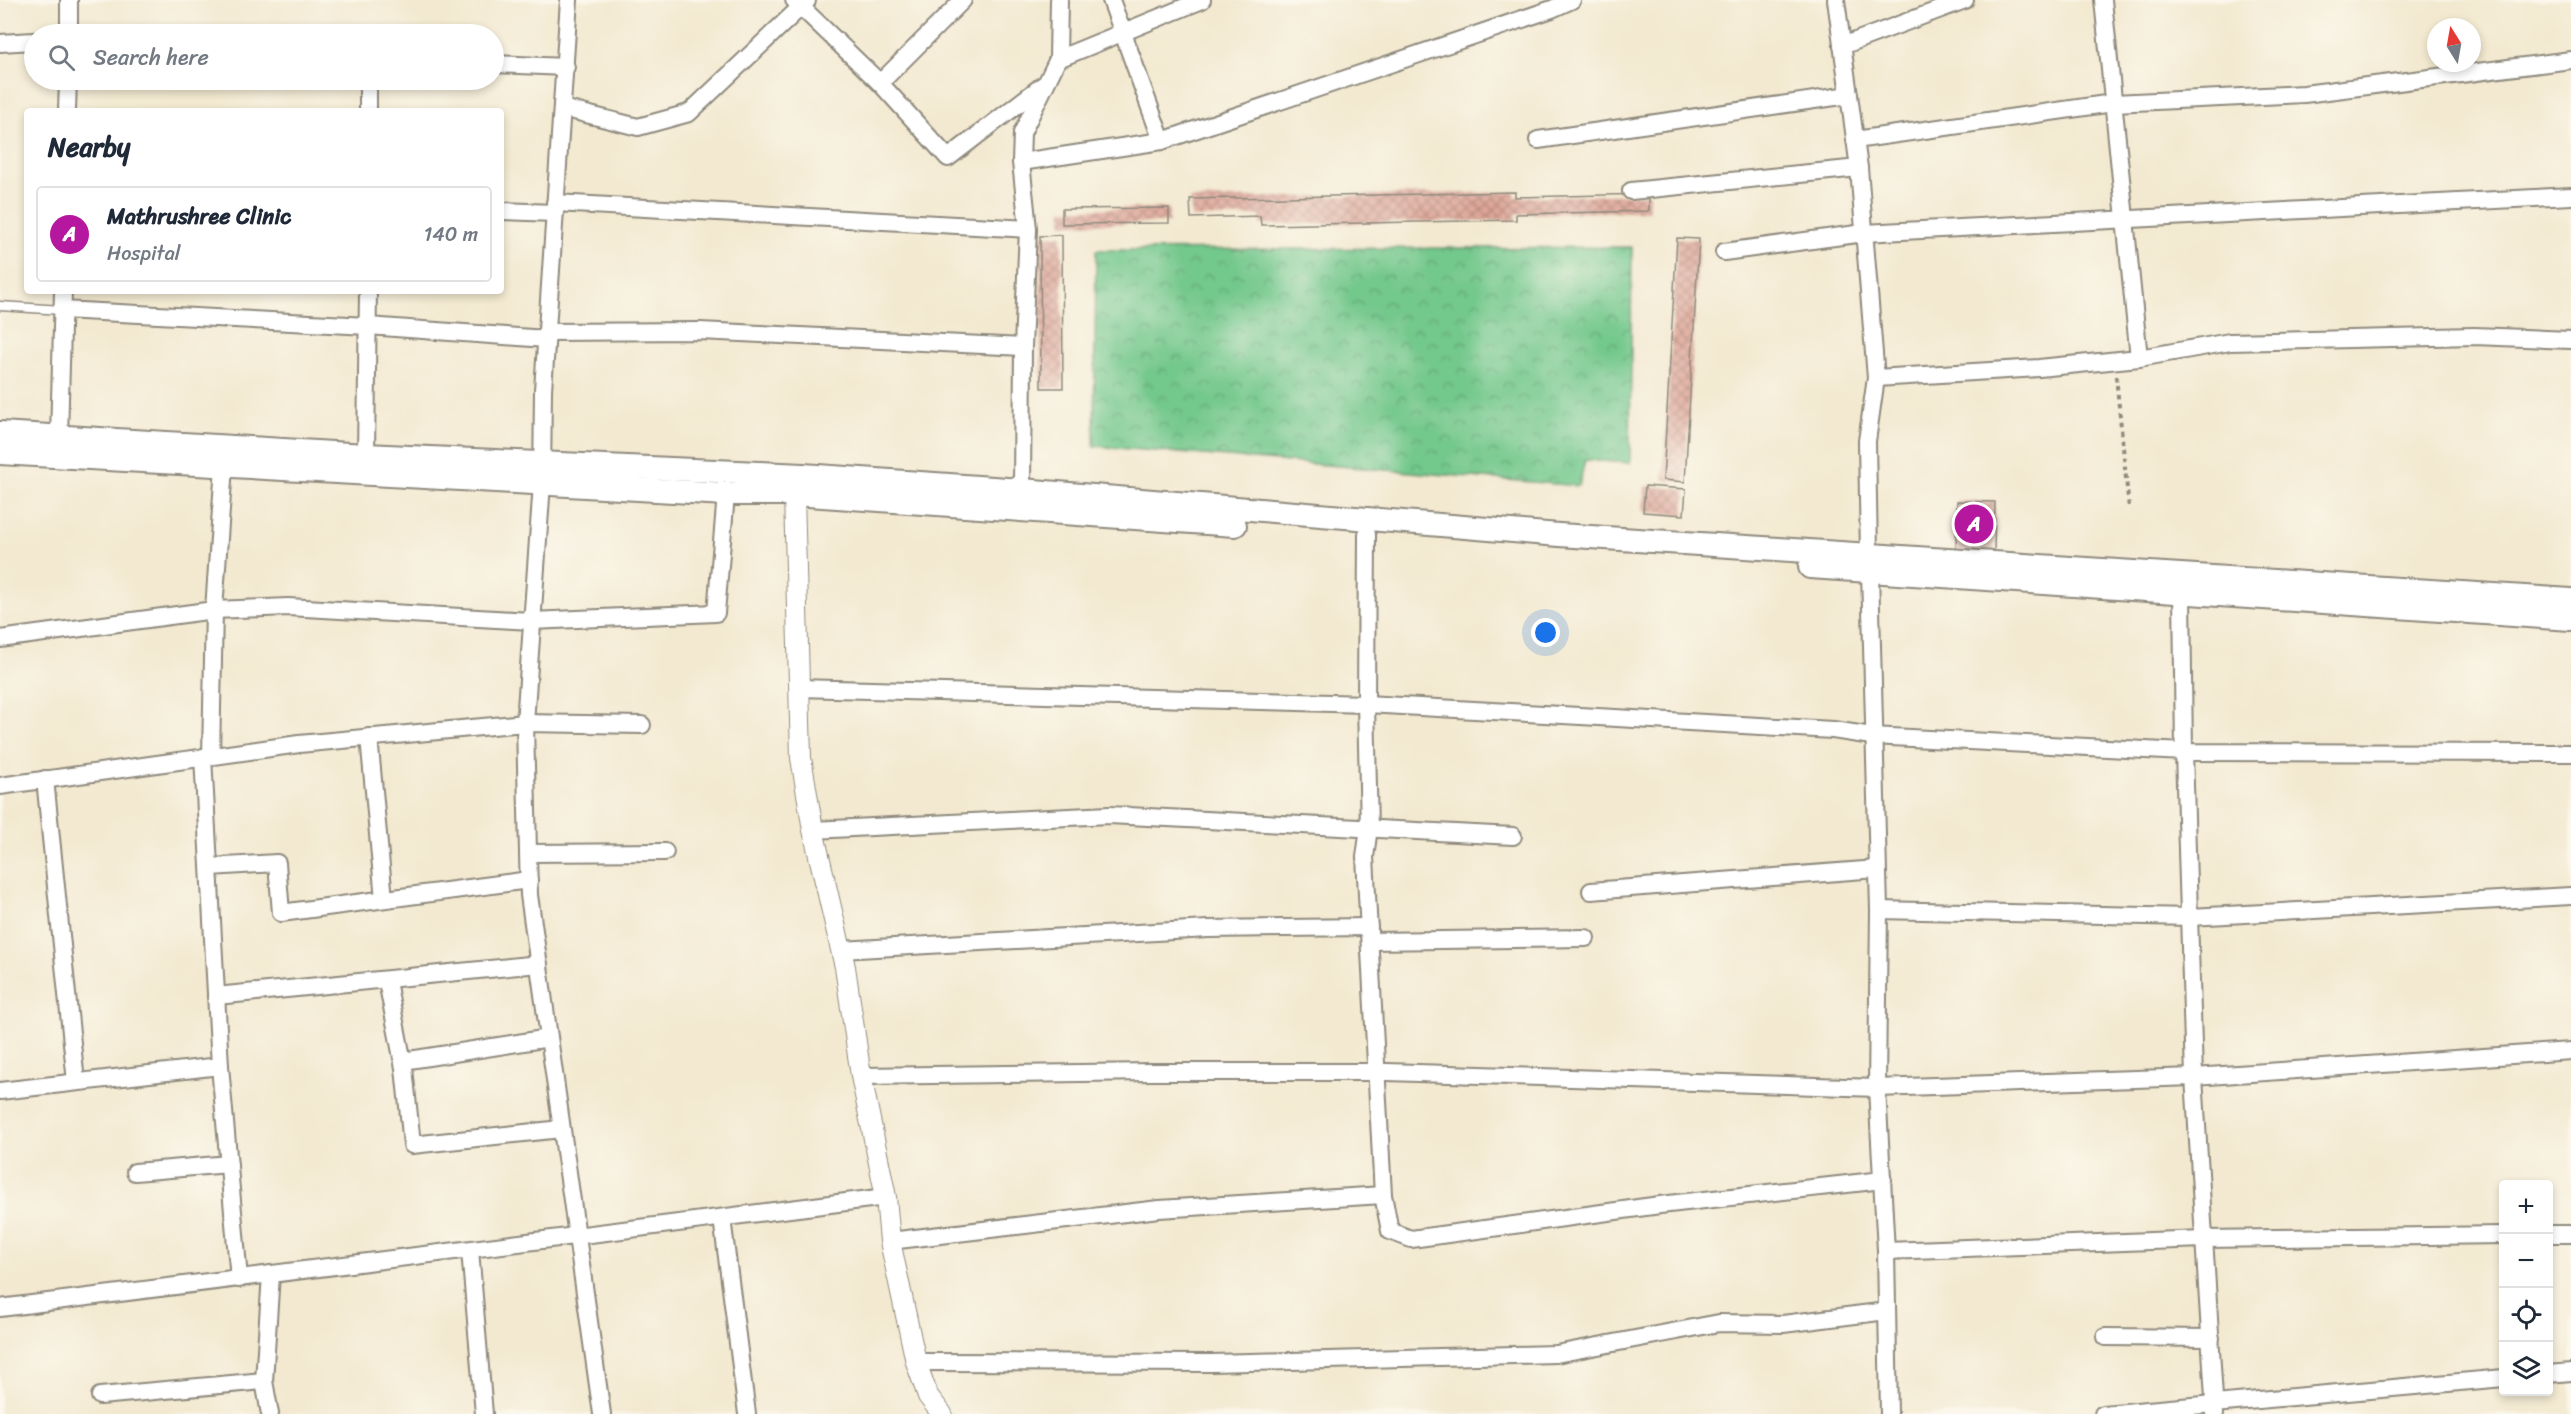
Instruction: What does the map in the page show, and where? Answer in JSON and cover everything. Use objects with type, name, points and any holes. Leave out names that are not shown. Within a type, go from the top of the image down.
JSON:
[{"type":"main road","points":[[0,433],[366,455],[726,494],[794,494],[1367,534],[2571,600]]},
{"type":"main road","points":[[0,453],[224,466],[542,473],[803,475],[1022,490],[1560,536],[2181,593],[2571,619]]},
{"type":"street","points":[[69,0],[69,24]]},
{"type":"street","points":[[569,0],[546,336],[542,473],[525,723],[528,853],[539,964],[575,1236],[602,1414]]},
{"type":"street","points":[[880,83],[963,0]]},
{"type":"street","points":[[1022,490],[1023,347],[1028,229],[1021,162],[1022,133],[1058,59],[1059,0]]},
{"type":"street","points":[[1111,0],[1162,141]]},
{"type":"street","points":[[1058,59],[1202,0]]},
{"type":"street","points":[[1021,162],[1162,141],[1551,4],[1572,0]]},
{"type":"street","points":[[1836,0],[1858,168],[1876,378],[1866,441],[1872,736],[1879,910],[1877,1088],[1886,1251],[1889,1414]]},
{"type":"street","points":[[1842,46],[1965,0]]},
{"type":"street","points":[[2103,0],[2139,358]]},
{"type":"street","points":[[562,108],[638,127],[689,113],[801,2],[880,83],[948,158],[1046,82]]},
{"type":"street","points":[[0,43],[24,42]]},
{"type":"street","points":[[1855,140],[2113,103],[2304,94],[2571,60]]},
{"type":"street","points":[[504,64],[566,67]]},
{"type":"street","points":[[67,108],[68,90]]},
{"type":"street","points":[[368,90],[368,108]]},
{"type":"street","points":[[1538,140],[1849,95]]},
{"type":"street","points":[[1631,190],[1858,168]]},
{"type":"street","points":[[1724,252],[1864,233],[2571,196]]},
{"type":"street","points":[[504,211],[555,208],[1028,229]]},
{"type":"street","points":[[59,437],[63,294]]},
{"type":"street","points":[[366,455],[368,294]]},
{"type":"street","points":[[62,310],[546,336],[700,331],[1023,347]]},
{"type":"street","points":[[1876,378],[2038,368],[2139,358],[2230,342],[2474,336],[2571,340]]},
{"type":"street","points":[[224,466],[207,757],[220,1066],[239,1279]]},
{"type":"street","points":[[0,639],[214,610],[288,607],[531,621],[717,613],[726,494]]},
{"type":"street","points":[[794,494],[801,759],[813,830],[841,950],[861,1076],[886,1197],[890,1241],[915,1362],[928,1396],[942,1414]]},
{"type":"street","points":[[1367,534],[1366,704],[1369,828],[1365,857],[1383,1195],[1390,1231],[1411,1239],[1660,1204],[1883,1180]]},
{"type":"street","points":[[2181,593],[2194,1077],[2215,1409]]},
{"type":"street","points":[[799,688],[1366,704],[1833,730],[1872,736],[2184,752],[2571,753]]},
{"type":"street","points":[[0,786],[369,737],[525,723],[642,725]]},
{"type":"street","points":[[369,737],[384,899]]},
{"type":"street","points":[[45,779],[76,1082]]},
{"type":"street","points":[[813,830],[1109,814],[1513,836]]},
{"type":"street","points":[[528,853],[665,852]]},
{"type":"street","points":[[210,867],[277,863],[281,913],[529,880]]},
{"type":"street","points":[[1591,891],[1877,869]]},
{"type":"street","points":[[1879,910],[2190,917],[2571,896]]},
{"type":"street","points":[[841,950],[1208,929],[1586,938]]},
{"type":"street","points":[[216,996],[387,981],[539,964]]},
{"type":"street","points":[[387,981],[403,1061],[412,1145],[561,1129]]},
{"type":"street","points":[[403,1061],[549,1038]]},
{"type":"street","points":[[861,1076],[1376,1072],[1877,1088],[2194,1077],[2571,1051]]},
{"type":"street","points":[[0,1091],[220,1066]]},
{"type":"street","points":[[135,1172],[229,1164]]},
{"type":"street","points":[[890,1241],[1159,1209],[1383,1195]]},
{"type":"street","points":[[0,1308],[886,1197]]},
{"type":"street","points":[[722,1218],[747,1414]]},
{"type":"street","points":[[2553,1234],[2571,1234]]},
{"type":"street","points":[[1886,1251],[2204,1239],[2499,1235]]},
{"type":"street","points":[[470,1250],[484,1414]]},
{"type":"street","points":[[270,1414],[264,1381],[272,1274]]},
{"type":"street","points":[[915,1362],[1211,1363],[1556,1354],[1719,1323],[1783,1324],[1887,1311]]},
{"type":"street","points":[[2105,1337],[2211,1338]]},
{"type":"street","points":[[2553,1374],[2571,1372]]},
{"type":"street","points":[[2103,1414],[2215,1409],[2499,1379]]},
{"type":"street","points":[[100,1396],[264,1381]]},
{"type":"lane","points":[[0,306],[62,310]]},
{"type":"path","points":[[2114,360],[2129,509]]},
{"type":"green space","points":[[1632,247],[1630,463],[1585,460],[1579,486],[1094,446],[1096,250]]},
{"type":"building","points":[[1515,192],[1515,197],[1649,194],[1649,211],[1516,214],[1516,220],[1261,225],[1260,216],[1191,218],[1190,199]]},
{"type":"building","points":[[1169,208],[1169,223],[1062,224],[1062,209]]},
{"type":"building","points":[[1062,235],[1063,388],[1041,388],[1040,236]]},
{"type":"building","points":[[1677,238],[1699,239],[1685,482],[1663,480]]},
{"type":"building","points":[[1645,486],[1686,489],[1684,515],[1643,512]]},
{"type":"building","points":[[1957,501],[1995,502],[1994,552],[1956,551]]},
{"type":"place","name":"Mathrushree Clinic","points":[[1974,524]]}]
